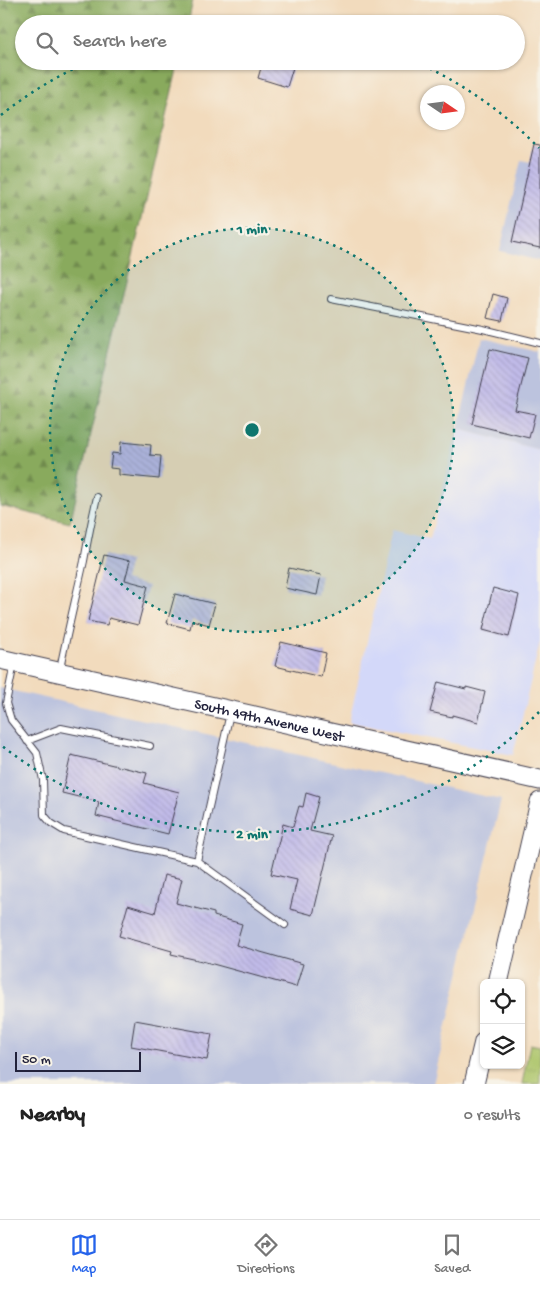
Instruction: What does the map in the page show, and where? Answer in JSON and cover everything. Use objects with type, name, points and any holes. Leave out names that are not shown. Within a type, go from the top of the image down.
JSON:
[{"type":"street","name":"South 49th Avenue West","points":[[7,661],[540,780]]},
{"type":"street","points":[[499,979],[540,802]]},
{"type":"street","points":[[474,1084],[480,1059]]},
{"type":"lane","points":[[331,299],[483,329],[540,343]]},
{"type":"lane","points":[[59,673],[97,497]]},
{"type":"lane","points":[[7,661],[6,703],[11,720],[37,753],[43,780],[44,815],[51,823],[64,831],[197,861],[285,925]]},
{"type":"lane","points":[[197,861],[230,712]]},
{"type":"lane","points":[[27,741],[61,728],[150,746]]},
{"type":"shaded area","points":[[521,160],[540,164],[540,261],[500,251]]},
{"type":"shaded area","points":[[479,338],[540,352],[540,450],[458,429]]},
{"type":"shaded area","points":[[458,429],[540,450],[540,642],[513,755],[349,722],[392,530],[430,539]]},
{"type":"shaded area","points":[[0,688],[501,800],[433,1084],[0,1084]]},
{"type":"green space","points":[[0,0],[193,0],[190,15],[15,15],[15,70],[177,70],[70,523],[0,506]]},
{"type":"green space","points":[[530,1044],[540,1046],[540,1084],[522,1084]]},
{"type":"building","points":[[260,70],[292,70],[287,87],[258,78]]},
{"type":"building","points":[[534,144],[540,145],[540,248],[512,242]]},
{"type":"building","points":[[493,294],[507,298],[502,321],[487,318]]},
{"type":"building","points":[[490,349],[528,358],[515,410],[535,414],[529,438],[472,424]]},
{"type":"building","points":[[121,442],[151,445],[150,455],[161,456],[159,479],[119,475],[119,469],[110,468],[112,453],[120,454]]},
{"type":"building","points":[[104,555],[130,561],[125,580],[148,586],[138,625],[109,618],[107,625],[88,621]]},
{"type":"building","points":[[289,568],[321,575],[317,595],[285,588]]},
{"type":"building","points":[[493,588],[519,595],[509,637],[483,630]]},
{"type":"building","points":[[175,594],[215,604],[209,625],[192,620],[190,629],[167,623]]},
{"type":"building","points":[[281,642],[326,653],[321,677],[275,666]]},
{"type":"building","points":[[438,682],[485,692],[478,722],[452,715],[452,717],[430,712]]},
{"type":"building","points":[[71,755],[147,773],[144,783],[179,792],[168,834],[96,816],[99,802],[62,793]]},
{"type":"building","points":[[306,793],[319,797],[310,831],[332,836],[313,915],[290,909],[297,880],[271,874],[283,824],[293,827],[299,806],[303,807]]},
{"type":"building","points":[[164,875],[182,879],[176,903],[214,913],[214,916],[242,924],[236,945],[303,964],[296,987],[171,954],[172,951],[119,936],[128,905],[155,913]]},
{"type":"building","points":[[135,1020],[212,1034],[207,1060],[131,1046]]}]
